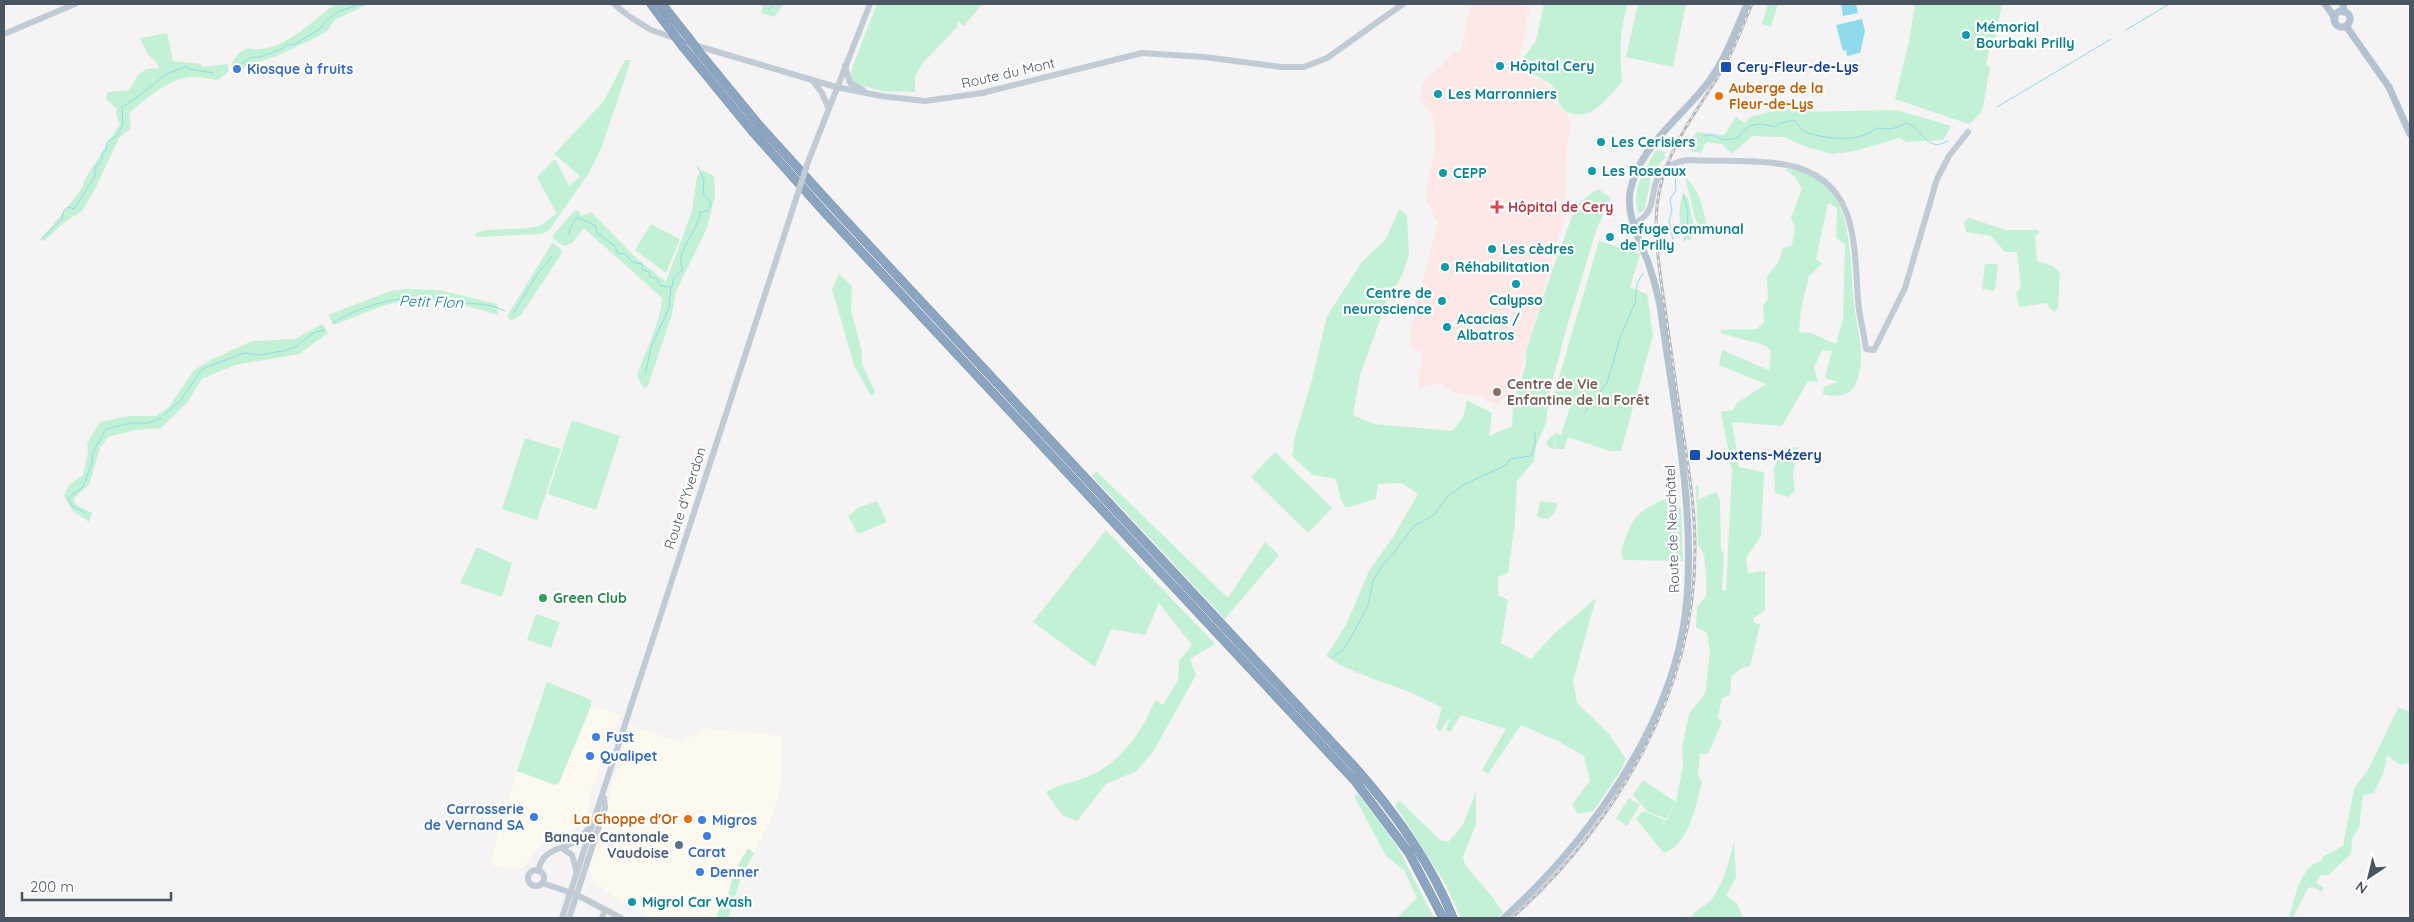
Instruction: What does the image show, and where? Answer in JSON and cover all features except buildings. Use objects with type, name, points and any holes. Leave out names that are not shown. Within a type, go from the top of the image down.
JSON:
[{"type":"highway","points":[[651,4],[734,110],[821,208],[1346,771],[1383,816],[1409,852],[1443,918]]},
{"type":"highway","points":[[662,4],[700,53],[822,196],[1358,770],[1417,848],[1453,918]]},
{"type":"main road","points":[[4,34],[75,4]]},
{"type":"main road","name":"Route du Mont","points":[[614,4],[636,22],[660,34],[836,87],[881,96],[925,101],[966,96],[1146,52],[1281,67],[1304,66],[1327,58],[1403,4]]},
{"type":"main road","name":"Route d'Yverdon","points":[[562,918],[808,162],[870,4]]},
{"type":"main road","name":"Route de Neuchâtel","points":[[1504,918],[1567,852],[1614,789],[1659,708],[1674,668],[1683,630],[1687,598],[1688,549],[1685,491],[1659,300],[1634,224],[1630,198],[1638,171],[1660,136],[1715,73],[1729,48],[1747,4]]},
{"type":"main road","points":[[2326,4],[2338,26],[2346,26]]},
{"type":"main road","points":[[2343,4],[2344,12],[2350,19],[2346,26]]},
{"type":"main road","points":[[2335,18],[2338,13],[2344,12]]},
{"type":"main road","points":[[2346,26],[2388,87],[2410,134]]},
{"type":"main road","points":[[845,65],[850,83],[881,96]]},
{"type":"main road","points":[[812,80],[822,92],[828,107]]},
{"type":"main road","points":[[1634,224],[1645,218],[1650,210],[1655,183],[1660,172],[1665,167],[1678,162],[1687,160],[1785,165],[1819,177],[1830,184],[1840,196],[1847,214],[1856,253],[1858,301],[1866,349],[1874,350],[1905,288],[1937,179],[1949,156],[1968,132]]},
{"type":"main road","points":[[570,918],[605,808],[603,795]]},
{"type":"main road","points":[[538,871],[545,854],[576,841],[594,822]]},
{"type":"main road","points":[[562,848],[572,855],[577,875]]},
{"type":"main road","points":[[542,883],[544,876],[538,871],[531,872],[528,879],[533,885],[542,883],[563,890],[579,896],[605,910],[612,916],[621,918]]},
{"type":"main road","points":[[602,918],[605,910]]},
{"type":"shaded area","name":"Hôpital de Cery","points":[[1471,4],[1517,4],[1530,7],[1519,60],[1523,71],[1545,83],[1553,91],[1556,103],[1562,111],[1565,111],[1571,122],[1567,149],[1565,215],[1519,375],[1513,388],[1499,405],[1476,395],[1455,394],[1441,383],[1418,388],[1422,353],[1410,348],[1413,309],[1424,277],[1438,223],[1426,200],[1429,173],[1435,154],[1434,124],[1432,115],[1420,99],[1422,85],[1427,77],[1441,67],[1454,51],[1460,52]]},
{"type":"shaded area","points":[[591,706],[620,715],[589,797],[591,798],[583,822],[565,833],[542,842],[522,869],[491,866],[498,830],[517,771],[555,785],[559,783]]},
{"type":"shaded area","points":[[630,725],[681,742],[703,728],[782,736],[781,786],[774,813],[754,853],[749,848],[734,872],[728,895],[720,907],[716,918],[650,918],[598,886],[592,880],[589,866]]},
{"type":"green space","points":[[335,4],[368,4],[335,20],[327,31],[317,37],[274,57],[239,68],[231,64],[239,53],[247,48],[259,49],[282,43],[305,28]]},
{"type":"green space","points":[[763,4],[784,4],[774,17],[761,13]]},
{"type":"green space","points":[[877,4],[982,4],[964,26],[958,21],[957,27],[922,64],[915,76],[915,92],[882,91],[853,83],[851,77],[852,68]]},
{"type":"green space","points":[[1544,4],[1628,4],[1622,32],[1622,82],[1593,111],[1578,115],[1569,113],[1560,104],[1557,91],[1548,82],[1528,71],[1524,57],[1536,41]]},
{"type":"green space","points":[[1638,4],[1686,4],[1673,67],[1626,57]]},
{"type":"green space","points":[[1768,4],[1778,4],[1771,27],[1762,24]]},
{"type":"green space","points":[[1915,4],[2002,4],[1994,46],[1989,51],[1986,65],[1990,67],[1982,112],[1969,124],[1895,99],[1909,42]]},
{"type":"green space","points":[[167,33],[173,61],[201,64],[202,67],[228,64],[229,71],[218,80],[186,77],[177,80],[150,95],[129,113],[131,128],[119,138],[94,191],[82,211],[66,221],[44,241],[39,240],[84,185],[83,182],[120,124],[116,115],[117,109],[106,99],[108,92],[129,90],[138,75],[146,69],[159,68],[157,63],[147,53],[140,38]]},
{"type":"green space","points":[[625,60],[631,60],[601,149],[589,173],[549,230],[542,234],[476,237],[475,234],[487,230],[534,227],[541,225],[557,214],[537,177],[555,159],[569,186],[580,176],[554,154],[604,101]]},
{"type":"green space","points":[[1786,108],[1801,112],[1897,110],[1951,126],[1943,140],[1907,142],[1899,138],[1855,151],[1832,154],[1807,147],[1783,137],[1752,136],[1732,154],[1722,144],[1706,142],[1701,153],[1690,151],[1688,143],[1697,132],[1724,135],[1736,117],[1745,123],[1750,117]]},
{"type":"green space","points":[[1656,150],[1666,152],[1664,156],[1666,157],[1655,169],[1651,178],[1645,208],[1642,212],[1638,213],[1636,196],[1640,180]]},
{"type":"green space","points":[[1785,169],[1808,175],[1825,185],[1837,201],[1844,219],[1849,239],[1861,363],[1856,383],[1850,391],[1837,396],[1823,394],[1824,387],[1838,382],[1825,378],[1832,351],[1822,350],[1814,367],[1818,382],[1808,381],[1782,426],[1732,422],[1739,467],[1764,472],[1761,536],[1746,558],[1748,573],[1765,571],[1765,611],[1753,618],[1754,622],[1760,625],[1750,666],[1742,668],[1731,677],[1730,695],[1722,698],[1718,717],[1722,722],[1708,754],[1700,754],[1698,775],[1702,782],[1690,823],[1680,842],[1673,849],[1664,853],[1636,819],[1640,813],[1645,811],[1666,821],[1676,803],[1666,819],[1647,811],[1633,795],[1643,780],[1676,802],[1683,766],[1682,748],[1689,714],[1705,694],[1710,652],[1707,633],[1696,627],[1697,607],[1706,596],[1706,574],[1704,554],[1698,545],[1696,487],[1698,485],[1698,500],[1716,492],[1720,500],[1721,550],[1724,554],[1722,590],[1726,591],[1732,470],[1721,412],[1733,410],[1737,403],[1766,384],[1719,365],[1722,350],[1769,370],[1771,350],[1764,345],[1721,333],[1721,330],[1757,329],[1764,322],[1763,306],[1768,299],[1767,276],[1778,263],[1783,248],[1792,245],[1795,227],[1791,218],[1802,189],[1795,177]],"holes":[[[1828,203],[1837,208],[1836,238],[1845,244],[1843,319],[1836,344],[1811,333],[1799,332],[1801,309],[1809,276],[1822,264],[1816,259]]]},
{"type":"green space","points":[[703,170],[714,176],[715,196],[707,228],[676,291],[672,314],[648,386],[644,389],[637,376],[656,327],[662,298],[584,228],[572,243],[564,246],[553,239],[553,235],[575,210],[579,211],[581,216],[591,212],[634,256],[666,282],[692,211],[697,176]]},
{"type":"green space","points":[[1685,177],[1694,187],[1702,205],[1706,224],[1701,229],[1695,218]]},
{"type":"green space","points":[[1598,189],[1611,198],[1597,228],[1567,326],[1550,390],[1546,423],[1536,446],[1534,461],[1517,481],[1515,522],[1508,573],[1498,577],[1498,595],[1508,600],[1501,643],[1531,659],[1554,634],[1596,598],[1573,681],[1577,703],[1609,734],[1626,759],[1620,772],[1593,811],[1578,814],[1572,805],[1590,781],[1584,756],[1558,741],[1521,725],[1488,774],[1482,770],[1506,729],[1461,715],[1450,732],[1446,730],[1450,717],[1440,732],[1436,728],[1442,708],[1428,700],[1354,671],[1326,656],[1346,625],[1369,571],[1393,537],[1418,494],[1402,483],[1378,484],[1376,499],[1346,508],[1341,500],[1336,479],[1313,475],[1292,456],[1295,436],[1312,380],[1327,316],[1362,262],[1386,239],[1399,209],[1407,215],[1409,254],[1403,273],[1385,306],[1360,375],[1353,415],[1373,424],[1452,431],[1463,418],[1467,400],[1492,413],[1489,436],[1512,426],[1513,403],[1526,365],[1526,351],[1576,205]]},
{"type":"green space","points":[[1683,194],[1688,198],[1695,232],[1690,241],[1681,226],[1680,206]]},
{"type":"green space","points":[[1969,218],[2006,230],[2039,230],[2039,233],[2035,236],[2037,261],[2053,266],[2060,273],[2058,308],[2054,312],[2046,303],[2019,307],[2016,293],[2021,287],[2017,252],[2005,252],[1991,236],[1966,232],[1964,222]]},
{"type":"green space","points":[[651,224],[680,239],[666,273],[635,250]]},
{"type":"green space","points":[[1599,241],[1640,254],[1630,287],[1647,294],[1653,335],[1621,451],[1610,451],[1568,437],[1564,449],[1555,449],[1555,437],[1554,449],[1549,448],[1546,443],[1552,435],[1554,437],[1554,433],[1561,435],[1571,404],[1553,398]]},
{"type":"green space","points":[[552,243],[560,248],[562,253],[521,315],[511,321],[507,316]]},
{"type":"green space","points":[[1985,264],[1998,264],[1995,291],[1982,289]]},
{"type":"green space","points":[[839,274],[852,286],[851,310],[862,352],[862,364],[875,392],[871,396],[854,365],[832,289]]},
{"type":"green space","points":[[408,289],[439,290],[497,304],[498,315],[455,304],[411,300],[391,303],[334,325],[328,315],[390,291]]},
{"type":"green space","points":[[322,324],[328,333],[299,354],[235,365],[202,379],[187,403],[161,428],[135,430],[108,437],[100,448],[89,485],[74,498],[75,504],[92,513],[89,522],[73,511],[64,496],[69,485],[83,475],[88,453],[87,443],[100,422],[129,416],[156,416],[169,407],[194,370],[211,360],[252,341],[295,339]]},
{"type":"green space","points":[[572,420],[620,436],[596,510],[548,494]]},
{"type":"green space","points":[[525,438],[561,449],[537,520],[502,509]]},
{"type":"green space","points":[[1798,447],[1793,474],[1795,491],[1788,497],[1775,493],[1774,467],[1784,448]]},
{"type":"green space","points":[[1275,452],[1332,508],[1308,533],[1251,477]]},
{"type":"green space","points":[[1096,471],[1228,598],[1265,542],[1279,555],[1225,619],[1092,476]]},
{"type":"green space","points":[[1664,499],[1678,501],[1678,506],[1681,509],[1683,561],[1623,560],[1623,546],[1632,523],[1644,510]]},
{"type":"green space","points":[[877,501],[887,522],[858,534],[848,516],[860,507]]},
{"type":"green space","points":[[1540,501],[1557,503],[1556,511],[1548,519],[1537,517]]},
{"type":"green space","points":[[1106,530],[1215,644],[1190,659],[1196,675],[1153,752],[1136,771],[1106,784],[1077,821],[1062,815],[1046,792],[1094,774],[1106,767],[1127,748],[1143,725],[1155,700],[1163,705],[1178,680],[1179,661],[1192,645],[1159,603],[1145,635],[1111,629],[1095,667],[1033,622]]},
{"type":"green space","points":[[477,547],[512,563],[502,597],[460,583]]},
{"type":"green space","points":[[536,614],[560,622],[551,648],[527,640]]},
{"type":"green space","points":[[547,682],[591,700],[591,706],[559,783],[555,785],[517,771]]},
{"type":"green space","points":[[2398,708],[2410,711],[2410,763],[2400,765],[2387,755],[2384,771],[2374,793],[2363,795],[2359,828],[2352,838],[2351,854],[2328,875],[2321,875],[2316,883],[2324,888],[2322,892],[2313,887],[2308,888],[2294,918],[2289,918],[2299,885],[2308,869],[2321,861],[2324,856],[2343,846],[2354,789],[2368,770]]},
{"type":"green space","points":[[1476,791],[1476,824],[1463,856],[1465,865],[1491,895],[1503,913],[1497,918],[1461,918],[1446,885],[1395,805],[1400,801],[1440,840],[1448,842],[1463,825]]},
{"type":"green space","points":[[1358,794],[1397,846],[1434,918],[1397,918],[1417,898],[1404,870],[1386,856],[1354,796]]},
{"type":"green space","points":[[1629,798],[1640,805],[1627,826],[1616,818]]},
{"type":"green space","points":[[1734,841],[1736,877],[1726,896],[1737,903],[1743,918],[1691,918],[1716,894],[1726,872]]},
{"type":"green space","points":[[748,848],[754,853],[742,875],[728,918],[716,918],[720,907],[728,895],[734,872]]},
{"type":"water","points":[[1841,4],[1856,4],[1858,13],[1843,16]]},
{"type":"water","points":[[1862,19],[1865,31],[1860,53],[1847,56],[1846,50],[1843,51],[1836,25]]},
{"type":"waterway","points":[[241,64],[250,58],[260,57],[282,49],[286,45],[295,44],[320,29],[325,22],[339,11],[362,4]]},
{"type":"waterway","name":"Petit Flon","points":[[769,10],[774,4]]},
{"type":"waterway","points":[[2126,30],[2169,4]]},
{"type":"waterway","points":[[1997,107],[2111,39]]},
{"type":"waterway","points":[[43,238],[62,219],[64,210],[68,207],[74,209],[95,176],[95,168],[102,159],[102,153],[106,150],[107,142],[117,136],[123,124],[122,107],[167,74],[185,66],[189,69],[213,73]]},
{"type":"waterway","points":[[1703,136],[1713,135],[1724,140],[1737,138],[1753,125],[1762,124],[1774,127],[1778,124],[1794,120],[1806,132],[1824,137],[1853,138],[1870,133],[1876,128],[1892,129],[1907,123],[1930,142],[1941,144],[1948,141]]},
{"type":"waterway","points":[[1669,247],[1673,240],[1669,221],[1672,211],[1670,199],[1676,190],[1675,174],[1683,166]]},
{"type":"waterway","name":"Petit Flon","points":[[569,235],[570,228],[577,217],[596,226],[597,233],[615,246],[617,253],[625,254],[632,262],[642,264],[643,270],[649,272],[650,277],[656,278],[661,286],[672,287],[674,277],[683,269],[681,256],[696,227],[700,212],[708,211],[711,203],[703,194],[704,180],[698,167]]},
{"type":"waterway","points":[[1683,194],[1688,211],[1686,238],[1683,241]]},
{"type":"waterway","name":"Petit Flon","points":[[513,314],[538,273],[552,256]]},
{"type":"waterway","points":[[1585,412],[1607,383],[1621,335],[1635,303],[1637,284],[1643,273]]},
{"type":"waterway","points":[[645,374],[652,345],[669,308],[671,288]]},
{"type":"waterway","name":"Petit Flon","points":[[332,323],[375,304],[410,298],[426,298],[452,304],[481,304],[505,311]]},
{"type":"waterway","name":"Petit Flon","points":[[164,415],[180,401],[202,369],[244,353],[260,355],[283,351],[297,346],[313,333],[324,330]]},
{"type":"waterway","name":"Petit Flon","points":[[85,513],[71,505],[68,498],[83,487],[92,463],[93,452],[106,429],[131,423],[148,423],[161,418]]},
{"type":"waterway","points":[[1333,657],[1344,649],[1355,630],[1368,605],[1373,581],[1383,564],[1394,553],[1414,526],[1434,515],[1447,497],[1463,485],[1506,465],[1510,459],[1531,456],[1535,444],[1535,432]]},
{"type":"railway","points":[[1512,918],[1550,881],[1585,841],[1616,797],[1643,751],[1665,703],[1681,653],[1692,601],[1695,529],[1689,473],[1659,262],[1656,228],[1657,206],[1660,187],[1673,151],[1690,119],[1726,64],[1752,4]]},
{"type":"place","name":"Mémorial Bourbaki Prilly","points":[[1966,35]]},
{"type":"place","name":"Hôpital Cery","points":[[1500,66]]},
{"type":"place","name":"Cery-Fleur-de-Lys","points":[[1726,67]]},
{"type":"place","name":"Kiosque à fruits","points":[[237,69]]},
{"type":"place","name":"Les Marronniers","points":[[1438,94]]},
{"type":"place","name":"Auberge de la Fleur-de-Lys","points":[[1719,96]]},
{"type":"place","name":"Les Cerisiers","points":[[1601,142]]},
{"type":"place","name":"Les Roseaux","points":[[1592,171]]},
{"type":"place","name":"CEPP","points":[[1443,173]]},
{"type":"place","name":"Hôpital de Cery","points":[[1497,207]]},
{"type":"place","name":"Refuge communal de Prilly","points":[[1610,237]]},
{"type":"place","name":"Les cèdres","points":[[1492,249]]},
{"type":"place","name":"Réhabilitation","points":[[1445,267]]},
{"type":"place","name":"Calypso","points":[[1516,284]]},
{"type":"place","name":"Centre de neuroscience","points":[[1442,301]]},
{"type":"place","name":"Acacias / Albatros","points":[[1447,327]]},
{"type":"place","name":"Centre de Vie Enfantine de la Forêt","points":[[1497,392]]},
{"type":"place","name":"Jouxtens-Mézery","points":[[1695,455]]},
{"type":"place","name":"Green Club","points":[[543,598]]},
{"type":"place","name":"Fust","points":[[596,737]]},
{"type":"place","name":"Qualipet","points":[[590,756]]},
{"type":"place","name":"Carrosserie de Vernand SA","points":[[534,817]]},
{"type":"place","name":"La Choppe d'Or","points":[[688,819]]},
{"type":"place","name":"Migros","points":[[702,820]]},
{"type":"place","name":"Carat","points":[[707,836]]},
{"type":"place","name":"Banque Cantonale Vaudoise","points":[[679,845]]},
{"type":"place","name":"Denner","points":[[700,872]]},
{"type":"place","name":"Migrol Car Wash","points":[[632,902]]}]
